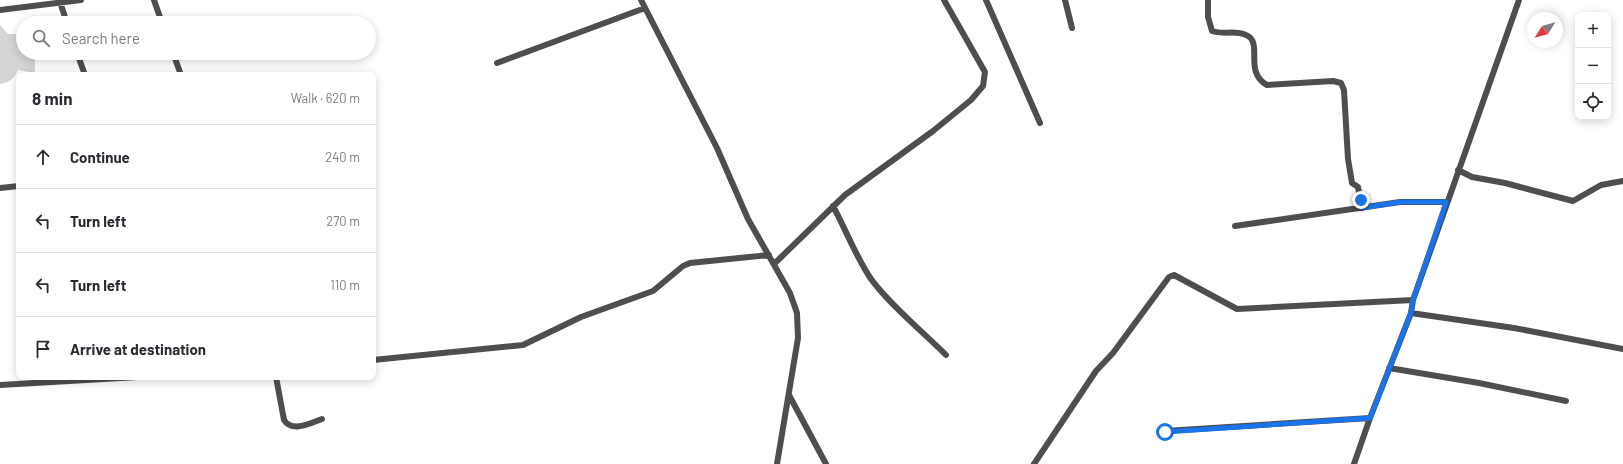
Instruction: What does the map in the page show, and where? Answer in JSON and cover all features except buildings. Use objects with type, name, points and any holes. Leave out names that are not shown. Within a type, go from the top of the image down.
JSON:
[{"type":"street","points":[[0,10],[82,0]]},
{"type":"street","points":[[154,0],[160,16]]},
{"type":"street","points":[[641,0],[717,148],[748,219],[790,293],[797,313],[799,325],[777,464]]},
{"type":"street","points":[[774,264],[834,206],[949,118],[971,100],[983,86],[985,72],[944,0]]},
{"type":"street","points":[[986,0],[1040,123]]},
{"type":"street","points":[[1065,0],[1072,28]]},
{"type":"street","points":[[1208,0],[1208,17],[1212,31],[1221,34],[1247,35],[1254,43],[1255,72],[1259,81],[1267,85],[1326,82],[1341,83],[1344,90],[1348,159],[1352,183],[1358,187],[1362,208]]},
{"type":"street","points":[[1354,464],[1411,312],[1413,300],[1446,202],[1519,0]]},
{"type":"street","points":[[60,2],[65,16]]},
{"type":"street","points":[[497,63],[645,8]]},
{"type":"street","points":[[80,60],[84,72]]},
{"type":"street","points":[[176,60],[180,72]]},
{"type":"street","points":[[1458,170],[1472,177],[1505,183],[1573,201],[1601,185],[1623,181]]},
{"type":"street","points":[[0,188],[16,186]]},
{"type":"street","points":[[1235,226],[1400,202],[1446,202]]},
{"type":"street","points":[[834,206],[863,267],[872,281],[887,298],[946,355]]},
{"type":"street","points":[[376,360],[523,345],[582,317],[652,291],[683,266],[769,255]]},
{"type":"street","points":[[1034,464],[1096,371],[1113,353],[1169,277],[1174,275],[1236,309],[1413,300]]},
{"type":"street","points":[[1411,312],[1514,328],[1623,349]]},
{"type":"street","points":[[1389,368],[1479,383],[1566,401]]},
{"type":"street","points":[[0,385],[86,380]]},
{"type":"street","points":[[277,380],[284,420],[287,424],[291,427],[300,426],[322,419]]},
{"type":"street","points":[[789,395],[826,464]]},
{"type":"street","points":[[1165,432],[1370,418]]},
{"type":"shaded area","points":[[0,25],[8,34],[16,34],[16,60],[35,60],[35,72],[18,70],[11,80],[0,84]]},
{"type":"route","points":[[1165,432],[1370,418],[1411,312],[1413,300],[1446,202],[1400,202],[1362,208],[1361,200]]}]
